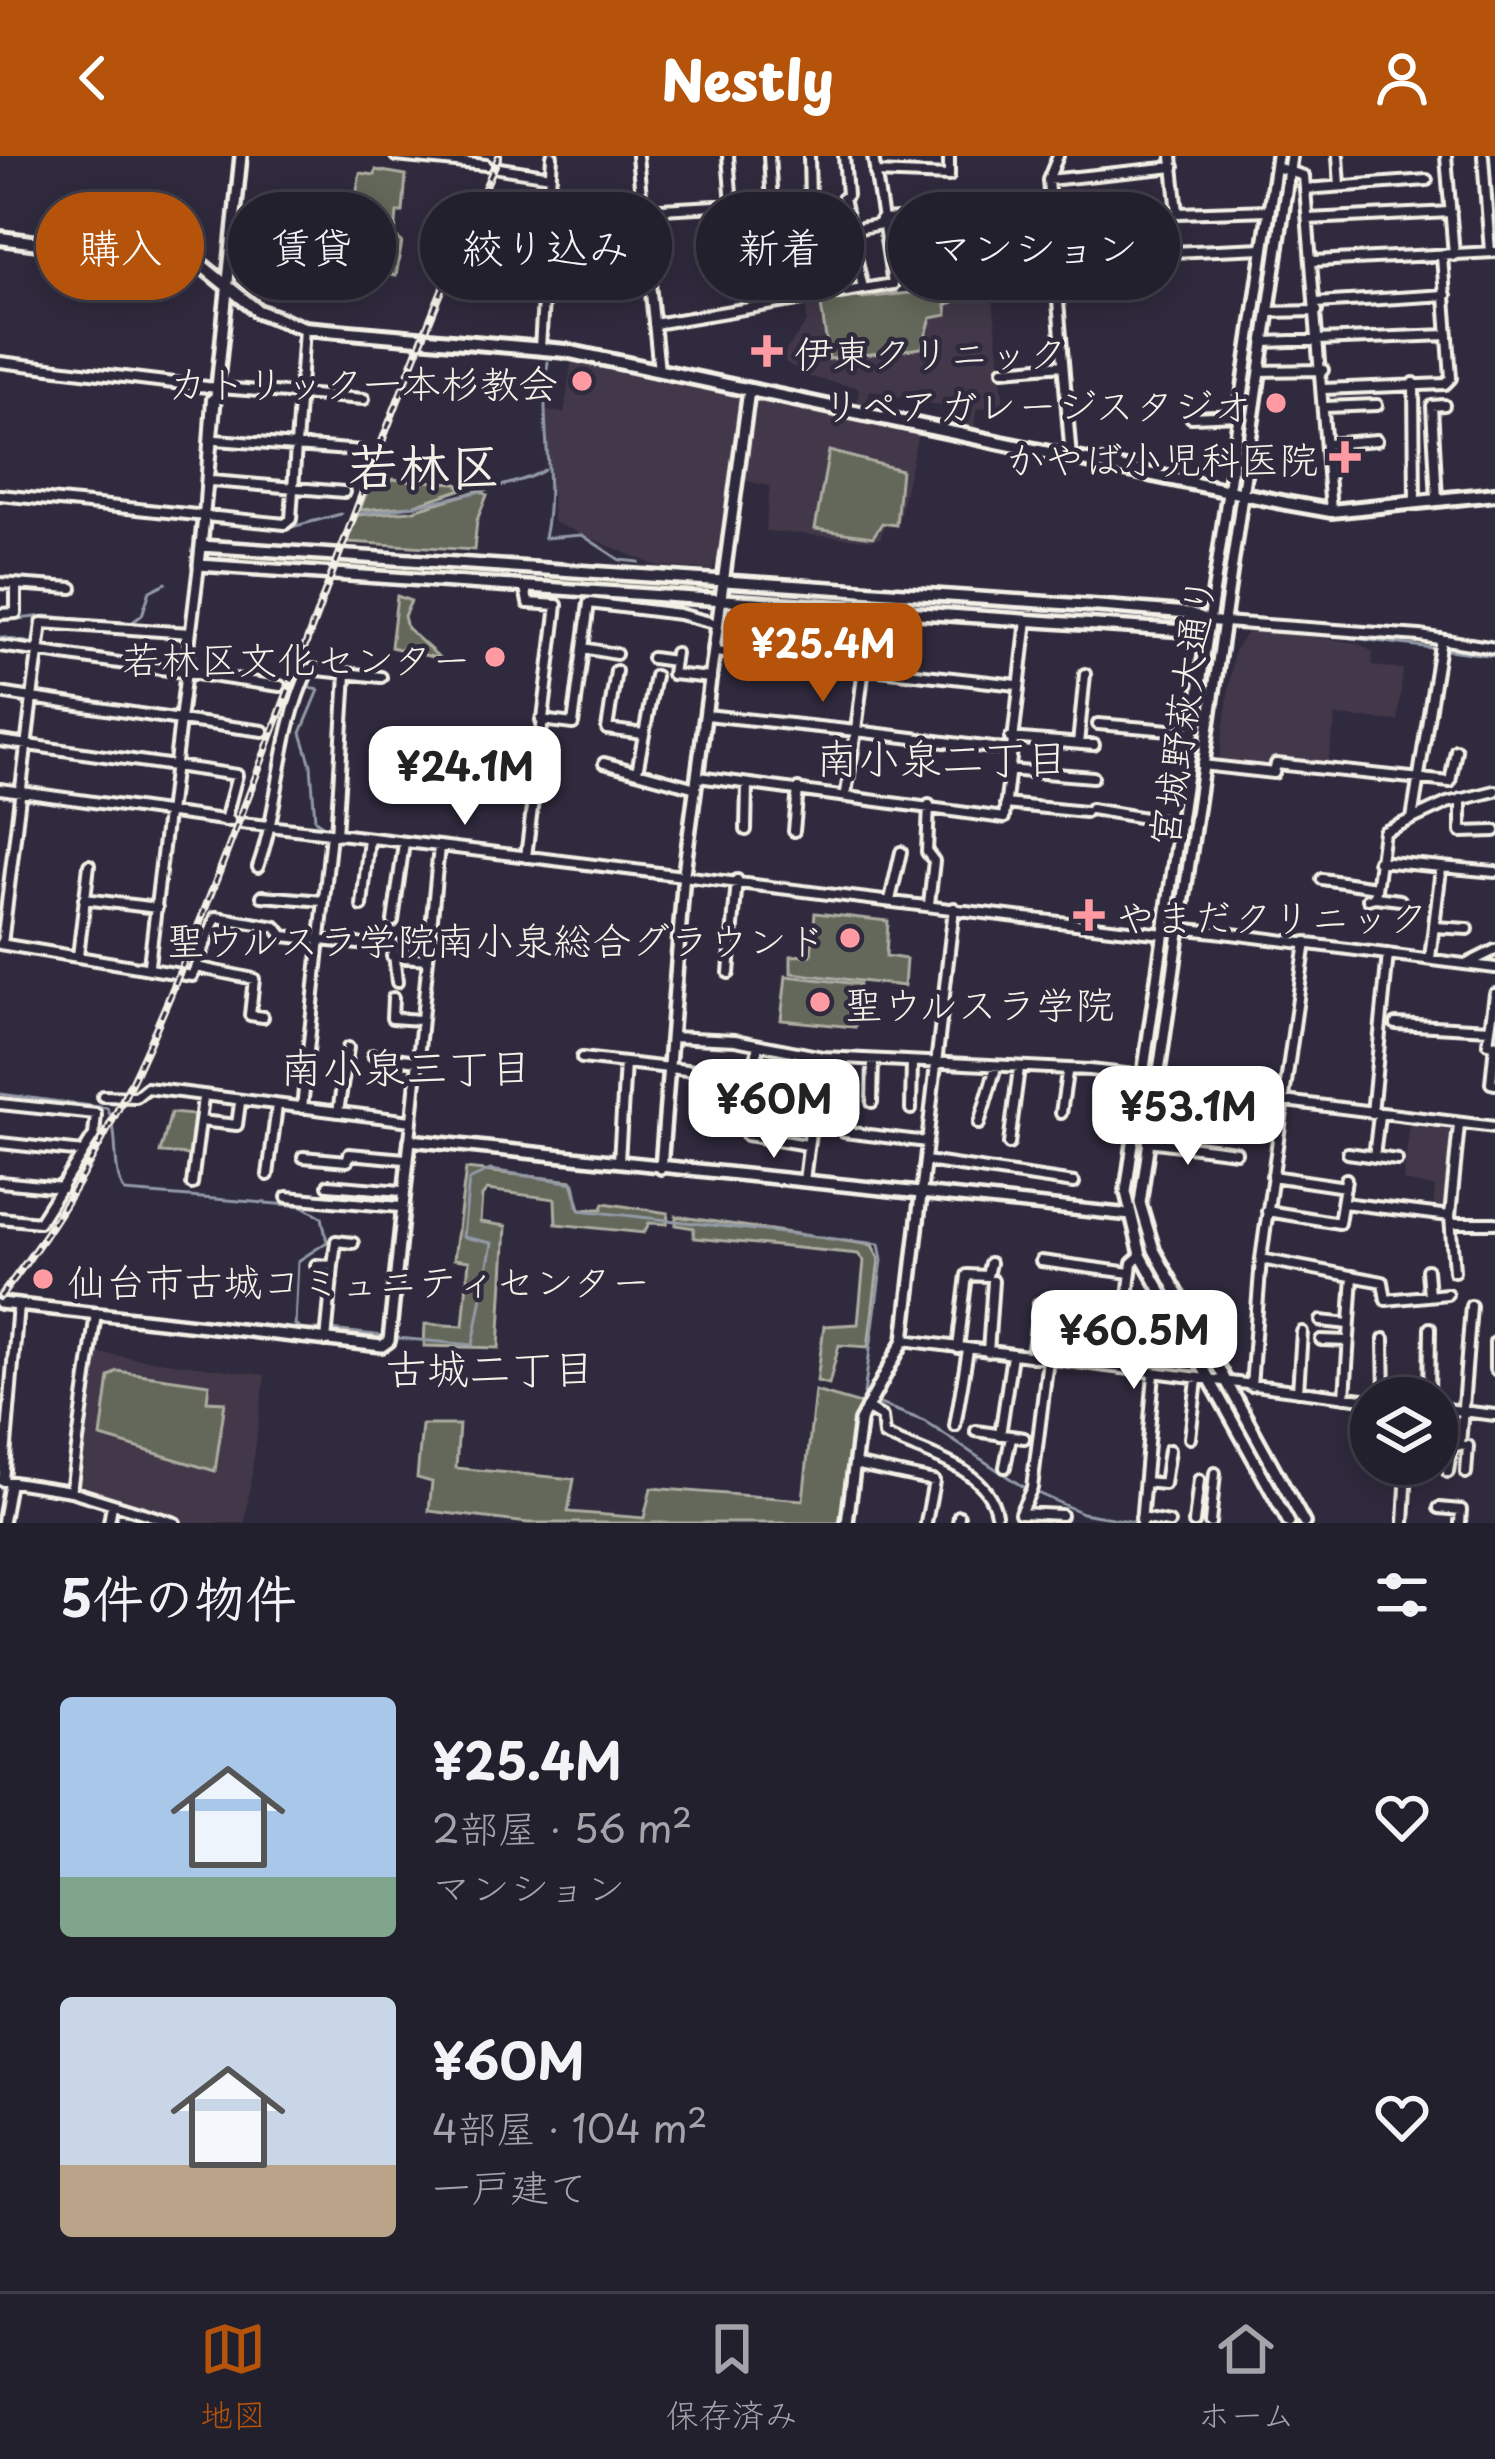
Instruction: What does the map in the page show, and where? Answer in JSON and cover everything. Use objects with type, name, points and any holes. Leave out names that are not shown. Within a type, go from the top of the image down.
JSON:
[{"type":"main road","points":[[0,238],[200,264],[228,286]]},
{"type":"main road","points":[[245,300],[258,311],[304,328],[540,348],[1331,511],[1495,494]]},
{"type":"street","points":[[237,192],[241,156]]},
{"type":"street","points":[[396,156],[484,162]]},
{"type":"street","points":[[540,348],[552,156]]},
{"type":"street","points":[[637,156],[640,192]]},
{"type":"street","points":[[728,156],[731,192]]},
{"type":"street","points":[[769,156],[771,192]]},
{"type":"street","points":[[809,156],[813,192]]},
{"type":"street","points":[[844,156],[845,192]]},
{"type":"street","points":[[864,288],[893,284],[873,156]]},
{"type":"street","points":[[875,173],[949,176],[949,156]]},
{"type":"street","points":[[1049,192],[1048,180],[1058,156]]},
{"type":"street","points":[[1172,156],[1178,213],[1269,210]]},
{"type":"street","name":"宮城野萩大通り","points":[[1289,1523],[1141,1255],[1128,1215],[1127,1178],[1210,621],[1260,371],[1291,156]]},
{"type":"street","points":[[1338,156],[1340,186]]},
{"type":"street","points":[[1446,156],[1454,255]]},
{"type":"street","points":[[1313,261],[1493,252],[1483,156]]},
{"type":"street","points":[[1277,161],[1304,176],[1331,511]]},
{"type":"street","name":"宮城野萩大通り","points":[[1277,161],[1239,415],[1223,622],[1146,1140],[1142,1215],[1154,1250],[1304,1523]]},
{"type":"street","points":[[499,167],[551,176]]},
{"type":"street","points":[[1048,180],[1174,167]]},
{"type":"street","points":[[1305,189],[1427,180]]},
{"type":"street","points":[[1308,220],[1451,212]]},
{"type":"street","points":[[864,227],[888,221]]},
{"type":"street","points":[[1180,252],[1263,248]]},
{"type":"street","points":[[1324,388],[1445,384],[1451,378],[1442,256]]},
{"type":"street","points":[[149,965],[228,286]]},
{"type":"street","points":[[1269,312],[1445,295]]},
{"type":"street","points":[[651,300],[659,371]]},
{"type":"street","points":[[654,325],[788,300]]},
{"type":"street","points":[[1060,300],[1071,458]]},
{"type":"street","points":[[0,495],[285,524],[291,519],[304,328]]},
{"type":"street","points":[[1264,342],[1448,335]]},
{"type":"street","points":[[0,362],[216,393],[364,399]]},
{"type":"street","points":[[1003,370],[1063,364]]},
{"type":"street","points":[[1260,371],[1323,370]]},
{"type":"street","points":[[1414,383],[1415,503]]},
{"type":"street","points":[[662,1168],[684,873],[749,390]]},
{"type":"street","points":[[204,518],[216,440],[216,393]]},
{"type":"street","points":[[1325,407],[1377,405]]},
{"type":"street","points":[[1437,500],[1432,406],[1444,405]]},
{"type":"street","points":[[1191,417],[1239,415]]},
{"type":"street","points":[[216,440],[362,451]]},
{"type":"street","points":[[1327,443],[1377,440]]},
{"type":"street","points":[[211,482],[344,492]]},
{"type":"street","points":[[201,546],[1189,613],[1210,621],[1495,648]]},
{"type":"street","points":[[199,565],[1187,631],[1210,621]]},
{"type":"street","points":[[526,569],[528,603],[557,605],[526,856]]},
{"type":"street","points":[[0,583],[72,589]]},
{"type":"street","points":[[0,614],[16,613],[16,586]]},
{"type":"street","points":[[626,607],[627,594]]},
{"type":"street","points":[[542,720],[573,724],[589,603],[718,624]]},
{"type":"street","points":[[846,794],[871,610]]},
{"type":"street","points":[[604,764],[697,783],[846,794],[1004,818],[1027,620]]},
{"type":"street","points":[[190,633],[42,623],[1,945],[149,965],[192,976],[216,917],[276,927],[283,936],[359,944]]},
{"type":"street","points":[[1412,820],[1440,644]]},
{"type":"street","points":[[0,646],[40,646],[280,686]]},
{"type":"street","points":[[583,648],[616,654]]},
{"type":"street","points":[[715,652],[1018,685]]},
{"type":"street","points":[[652,658],[675,657],[672,674],[712,678]]},
{"type":"street","points":[[258,867],[272,826],[279,733],[309,669],[381,677]]},
{"type":"street","points":[[616,671],[608,729],[644,734]]},
{"type":"street","points":[[302,1108],[346,674]]},
{"type":"street","points":[[1078,744],[1084,674]]},
{"type":"street","points":[[637,772],[655,676]]},
{"type":"street","points":[[0,693],[263,731]]},
{"type":"street","points":[[706,715],[1009,750]]},
{"type":"street","points":[[1098,724],[1194,732]]},
{"type":"street","points":[[1010,738],[1094,745]]},
{"type":"street","points":[[0,741],[237,775],[227,821],[0,788]]},
{"type":"street","points":[[1202,765],[1274,773],[1276,764],[1450,782],[1456,750]]},
{"type":"street","points":[[1007,770],[1093,777]]},
{"type":"street","points":[[746,830],[747,784]]},
{"type":"street","points":[[794,831],[798,789]]},
{"type":"street","points":[[1373,894],[1384,832],[1495,791]]},
{"type":"street","points":[[1461,800],[1461,832],[1495,830]]},
{"type":"street","points":[[1005,804],[1180,824]]},
{"type":"street","points":[[929,805],[927,851],[934,861],[929,904]]},
{"type":"street","points":[[242,823],[1164,934],[1178,928],[1495,968]]},
{"type":"street","points":[[362,906],[369,838]]},
{"type":"street","points":[[394,921],[404,843]]},
{"type":"street","points":[[0,1303],[374,1347],[389,1341],[439,847]]},
{"type":"street","points":[[890,900],[901,852]]},
{"type":"street","points":[[1378,861],[1495,872]]},
{"type":"street","points":[[0,865],[11,867]]},
{"type":"street","points":[[78,956],[89,865]]},
{"type":"street","points":[[1430,958],[1441,869]]},
{"type":"street","points":[[1322,879],[1400,900]]},
{"type":"street","points":[[729,973],[736,880]]},
{"type":"street","points":[[262,896],[324,901]]},
{"type":"street","points":[[85,899],[157,908]]},
{"type":"street","points":[[848,1523],[865,1408],[904,1340],[954,908]]},
{"type":"street","points":[[1434,927],[1468,929]]},
{"type":"street","points":[[1251,1387],[1261,1259],[1306,942]]},
{"type":"street","points":[[393,944],[391,961],[399,962],[397,982]]},
{"type":"street","points":[[1467,964],[1495,950]]},
{"type":"street","points":[[1374,1157],[1388,953]]},
{"type":"street","points":[[392,956],[427,959]]},
{"type":"street","points":[[196,967],[254,979],[250,1015],[263,1016]]},
{"type":"street","points":[[1495,994],[1488,1043],[1495,1044],[1491,1083],[1495,1084]]},
{"type":"street","points":[[393,998],[392,1018],[420,1021]]},
{"type":"street","points":[[1396,1024],[1490,1029]]},
{"type":"street","points":[[671,1037],[734,1040],[758,1048],[873,1061],[1090,1070],[1144,1078],[1156,1085],[1495,1127]]},
{"type":"street","points":[[338,1112],[347,1048]]},
{"type":"street","points":[[758,1048],[758,1101]]},
{"type":"street","points":[[374,1055],[417,1061]]},
{"type":"street","points":[[820,1112],[823,1057]]},
{"type":"street","points":[[581,1058],[712,1073],[721,1082],[719,1101]]},
{"type":"street","points":[[872,1102],[873,1061]]},
{"type":"street","points":[[619,1161],[626,1063]]},
{"type":"street","points":[[910,1109],[912,1063]]},
{"type":"street","points":[[979,1124],[996,1066]]},
{"type":"street","points":[[1009,1144],[1019,1068]]},
{"type":"street","points":[[1061,1113],[1066,1072]]},
{"type":"street","points":[[103,1096],[136,1096],[147,1088],[411,1121]]},
{"type":"street","points":[[192,1184],[203,1098]]},
{"type":"street","points":[[200,1121],[237,1125],[240,1103]]},
{"type":"street","points":[[0,1104],[96,1114],[94,1135],[39,1222],[0,1218]]},
{"type":"street","points":[[268,1174],[277,1106]]},
{"type":"street","points":[[772,1108],[812,1116],[804,1182]]},
{"type":"street","points":[[1454,1271],[1451,1220],[1459,1125]]},
{"type":"street","points":[[844,1132],[927,1142]]},
{"type":"street","points":[[748,1135],[807,1145]]},
{"type":"street","points":[[410,1140],[1142,1215]]},
{"type":"street","points":[[1146,1140],[1236,1152]]},
{"type":"street","points":[[0,1143],[83,1152]]},
{"type":"street","points":[[303,1157],[347,1161],[349,1154],[405,1159]]},
{"type":"street","points":[[1348,1154],[1397,1160]]},
{"type":"street","points":[[926,1161],[1074,1183]]},
{"type":"street","points":[[1267,1211],[1339,1223],[1346,1183],[1272,1176]]},
{"type":"street","points":[[0,1181],[62,1188]]},
{"type":"street","points":[[328,1185],[402,1191]]},
{"type":"street","points":[[287,1197],[400,1207]]},
{"type":"street","points":[[1343,1203],[1495,1223]]},
{"type":"street","points":[[326,1341],[336,1241],[353,1243]]},
{"type":"street","points":[[1121,1368],[1130,1273],[1133,1259],[1141,1255]]},
{"type":"street","points":[[1261,1259],[1383,1282],[1386,1300],[1447,1294]]},
{"type":"street","points":[[1041,1261],[1130,1273]]},
{"type":"street","points":[[956,1426],[967,1275],[987,1276],[990,1263]]},
{"type":"street","points":[[316,1265],[333,1266]]},
{"type":"street","points":[[1427,1270],[1429,1295]]},
{"type":"street","points":[[1345,1396],[1354,1276]]},
{"type":"street","points":[[988,1352],[993,1281]]},
{"type":"street","points":[[1033,1357],[1039,1304],[1126,1315]]},
{"type":"street","points":[[3,1521],[4,1389],[18,1305]]},
{"type":"street","points":[[1466,1473],[1468,1446],[1460,1445],[1471,1306]]},
{"type":"street","points":[[71,1491],[96,1313]]},
{"type":"street","points":[[1322,1321],[1349,1324]]},
{"type":"street","points":[[1429,1377],[1430,1328]]},
{"type":"street","points":[[1298,1391],[1302,1332]]},
{"type":"street","points":[[1384,1339],[1385,1377]]},
{"type":"street","points":[[904,1340],[1350,1397]]},
{"type":"street","points":[[1321,1340],[1348,1341]]},
{"type":"street","points":[[1495,1342],[1495,1364]]},
{"type":"street","points":[[1005,1467],[1012,1355]]},
{"type":"street","points":[[1048,1359],[1032,1488],[1020,1513],[1061,1515]]},
{"type":"street","points":[[1154,1374],[1141,1521],[1169,1523]]},
{"type":"street","points":[[1190,1438],[1197,1379]]},
{"type":"street","points":[[865,1408],[882,1417],[884,1436],[938,1454],[971,1480],[987,1494],[995,1514]]},
{"type":"street","points":[[1458,1410],[1495,1415]]},
{"type":"street","points":[[976,1431],[1024,1438]]},
{"type":"street","points":[[1145,1483],[1164,1484],[1168,1450]]},
{"type":"street","points":[[854,1464],[934,1481],[926,1523]]},
{"type":"street","points":[[1210,1523],[1215,1473]]},
{"type":"street","points":[[1194,1523],[1199,1480]]},
{"type":"street","points":[[4,1481],[71,1491],[175,1523]]},
{"type":"street","points":[[1404,1523],[1406,1487]]},
{"type":"street","points":[[109,1523],[112,1504]]},
{"type":"street","points":[[1439,1508],[1461,1510],[1460,1523]]},
{"type":"shaded area","points":[[864,297],[993,300],[1004,406],[976,409],[974,432],[965,430],[963,411],[870,390],[866,405],[857,403],[859,388],[810,377],[780,359],[807,322],[806,304]]},
{"type":"shaded area","points":[[572,360],[743,395],[723,563],[714,562],[713,570],[657,566],[553,522],[546,411],[564,413]]},
{"type":"shaded area","points":[[753,398],[918,433],[897,527],[884,526],[881,538],[870,540],[765,531],[770,486],[742,480]]},
{"type":"shaded area","points":[[1250,628],[1357,643],[1373,652],[1372,666],[1403,669],[1398,721],[1336,716],[1327,767],[1273,762],[1272,769],[1219,762],[1234,651]]},
{"type":"shaded area","points":[[1410,1124],[1454,1131],[1443,1212],[1433,1210],[1435,1187],[1403,1181]]},
{"type":"shaded area","points":[[97,1353],[265,1375],[245,1523],[187,1523],[78,1490]]},
{"type":"green space","points":[[376,170],[406,175],[403,212],[397,212],[396,224],[396,192],[357,192],[360,173],[375,175]]},
{"type":"green space","points":[[396,238],[402,242],[396,276]]},
{"type":"green space","points":[[888,289],[888,293],[864,297],[864,292]]},
{"type":"green space","points":[[888,295],[888,300],[958,300],[946,305],[947,315],[931,318],[922,348],[829,359],[820,300]]},
{"type":"green space","points":[[829,451],[901,470],[896,525],[882,523],[873,537],[815,529]]},
{"type":"green space","points":[[372,478],[456,483],[462,489],[412,506],[360,510]]},
{"type":"green space","points":[[480,490],[487,495],[477,520],[474,550],[347,542],[357,515],[411,511]]},
{"type":"green space","points":[[221,552],[509,575],[508,582],[220,559]]},
{"type":"green space","points":[[546,574],[707,588],[707,595],[546,581]]},
{"type":"green space","points":[[397,596],[411,601],[404,616],[407,628],[441,659],[391,647]]},
{"type":"green space","name":"聖ウルスラ学院南小泉総合グラウンド","points":[[815,913],[888,921],[886,956],[906,959],[904,986],[791,973],[791,956],[811,955]]},
{"type":"green space","name":"聖ウルスラ学院","points":[[786,976],[859,984],[855,1027],[781,1020]]},
{"type":"green space","points":[[171,1113],[194,1115],[190,1155],[160,1153]]},
{"type":"green space","points":[[466,1169],[572,1181],[580,1209],[602,1209],[604,1203],[668,1213],[667,1224],[649,1223],[644,1233],[556,1224],[555,1199],[487,1190],[482,1196],[480,1222],[506,1226],[499,1348],[424,1346],[425,1324],[463,1326],[469,1261],[454,1259]]},
{"type":"green space","points":[[676,1216],[872,1245],[879,1259],[868,1347],[839,1345],[829,1384],[817,1381],[824,1326],[858,1324],[864,1261],[858,1254],[694,1238],[694,1228],[676,1225]]},
{"type":"green space","points":[[117,1371],[209,1384],[207,1401],[225,1402],[215,1471],[101,1437],[109,1377]]},
{"type":"green space","points":[[815,1391],[861,1404],[843,1523],[528,1523],[429,1511],[432,1482],[417,1478],[422,1425],[459,1425],[456,1468],[574,1479],[568,1512],[644,1518],[651,1488],[803,1500]]},
{"type":"waterway","points":[[548,362],[549,494],[544,538],[582,535],[620,560],[639,562]]},
{"type":"waterway","points":[[361,513],[485,490],[544,470]]},
{"type":"waterway","points":[[288,528],[341,514]]},
{"type":"waterway","points":[[0,621],[45,616],[130,624],[142,615],[150,591],[166,583]]},
{"type":"waterway","points":[[811,595],[1116,615]]},
{"type":"waterway","points":[[1298,631],[1495,656]]},
{"type":"waterway","points":[[0,637],[110,658]]},
{"type":"waterway","points":[[209,672],[281,682]]},
{"type":"waterway","points":[[294,684],[319,690],[301,733],[311,765],[315,820],[330,830]]},
{"type":"waterway","points":[[0,1094],[107,1108],[125,1192],[303,1206],[322,1217],[327,1242],[298,1261],[295,1325],[301,1330],[324,1330]]},
{"type":"waterway","points":[[397,1338],[473,1345],[492,1243],[463,1237],[469,1180],[490,1170],[574,1183],[579,1210],[879,1244],[882,1260],[864,1394]]},
{"type":"waterway","points":[[331,1330],[384,1336]]},
{"type":"waterway","points":[[877,1403],[924,1421],[1026,1489]]},
{"type":"waterway","points":[[1035,1492],[1082,1513],[1135,1522]]},
{"type":"tunnel","points":[[263,731],[275,733]]},
{"type":"railway","points":[[0,1297],[78,1184],[168,1001],[398,399],[499,156]]},
{"type":"place","name":"伊東クリニック","points":[[767,351]]},
{"type":"place","name":"カトリック一本杉教会","points":[[582,381]]},
{"type":"place","name":"リペアガレージスタジオ","points":[[1276,403]]},
{"type":"place","name":"かやば小児科医院","points":[[1345,457]]},
{"type":"place","name":"若林区文化センター","points":[[495,657]]},
{"type":"place","name":"やまだクリニック","points":[[1089,915]]},
{"type":"place","name":"聖ウルスラ学院南小泉総合グラウンド","points":[[850,938]]},
{"type":"place","name":"聖ウルスラ学院","points":[[820,1002]]},
{"type":"place","name":"仙台市古城コミュニティセンター","points":[[43,1279]]},
{"type":"district","name":"若林区","points":[[424,463]]},
{"type":"district","name":"南小泉二丁目","points":[[942,756]]},
{"type":"district","name":"南小泉三丁目","points":[[406,1065]]},
{"type":"district","name":"古城二丁目","points":[[490,1366]]}]
